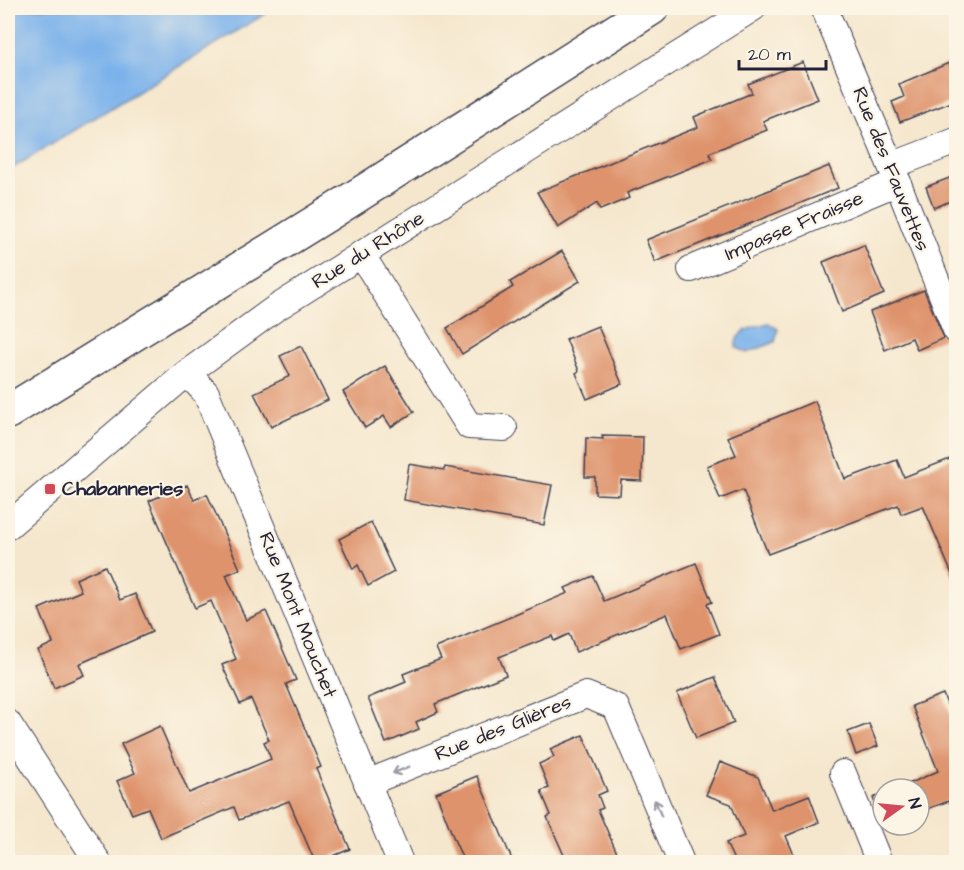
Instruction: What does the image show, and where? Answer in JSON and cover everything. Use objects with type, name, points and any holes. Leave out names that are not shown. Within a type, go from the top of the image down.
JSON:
[{"type":"main road","points":[[8,412],[330,213],[652,8]]},
{"type":"street","name":"Rue du Rhône","points":[[8,526],[187,373],[273,310],[753,8]]},
{"type":"street","name":"Rue des Fauvettes","points":[[824,8],[895,174],[957,330]]},
{"type":"street","name":"Impasse Fraisse","points":[[691,269],[895,174],[957,141]]},
{"type":"street","points":[[361,254],[469,426],[504,428]]},
{"type":"street","name":"Rue Mont Mouchet","points":[[187,373],[206,393],[400,862]]},
{"type":"street","name":"Rue des Glières","points":[[367,783],[586,695],[616,706],[681,862]]},
{"type":"street","points":[[8,723],[98,862]]},
{"type":"street","points":[[843,773],[879,862]]},
{"type":"water","points":[[8,8],[275,8],[8,171]]},
{"type":"water","points":[[768,323],[778,329],[775,342],[747,353],[736,347],[736,341],[742,333]]},
{"type":"building","points":[[803,62],[818,99],[763,121],[767,130],[709,153],[712,159],[627,193],[629,198],[600,210],[597,203],[558,228],[537,192],[698,127],[694,117],[752,93],[748,84]]},
{"type":"building","points":[[949,63],[957,84],[957,100],[900,122],[892,102],[904,97],[899,84]]},
{"type":"building","points":[[829,166],[838,188],[655,262],[646,240]]},
{"type":"building","points":[[957,175],[957,198],[934,208],[926,187]]},
{"type":"building","points":[[864,245],[884,294],[842,312],[823,262]]},
{"type":"building","points":[[562,251],[580,281],[462,354],[447,328],[513,287],[510,282]]},
{"type":"building","points":[[924,290],[944,338],[917,350],[912,338],[885,350],[870,312]]},
{"type":"building","points":[[598,326],[622,384],[587,399],[566,339]]},
{"type":"building","points":[[301,346],[328,400],[271,427],[254,393],[290,376],[280,356]]},
{"type":"building","points":[[385,366],[414,412],[391,427],[384,416],[365,428],[343,392]]},
{"type":"building","points":[[815,401],[845,479],[897,460],[904,477],[957,456],[957,586],[923,506],[901,514],[898,505],[768,554],[743,490],[720,499],[707,466],[736,455],[728,437]]},
{"type":"building","points":[[602,436],[643,437],[642,481],[621,480],[620,495],[595,494],[595,477],[585,477],[586,438],[603,439]]},
{"type":"building","points":[[409,464],[444,470],[445,467],[552,485],[544,525],[404,500]]},
{"type":"building","points":[[187,485],[194,500],[207,494],[240,569],[226,575],[246,620],[266,611],[296,680],[286,684],[321,767],[316,769],[350,849],[319,862],[315,862],[289,801],[239,820],[234,807],[161,838],[148,808],[132,814],[117,781],[135,773],[121,744],[160,726],[189,793],[271,759],[264,742],[269,740],[251,699],[240,704],[222,665],[236,659],[211,601],[195,608],[149,501]]},
{"type":"building","points":[[371,522],[394,572],[368,586],[358,565],[353,569],[339,539]]},
{"type":"building","points":[[696,563],[712,602],[707,604],[719,634],[681,649],[667,614],[576,652],[569,634],[554,641],[552,636],[499,657],[506,675],[435,704],[438,712],[416,722],[419,729],[386,743],[368,698],[406,682],[403,674],[441,659],[436,648],[568,593],[565,588],[593,576],[604,601]]},
{"type":"building","points":[[105,566],[120,600],[135,594],[152,632],[79,664],[84,675],[54,688],[38,650],[53,643],[39,609],[81,591],[76,579]]},
{"type":"building","points":[[715,677],[734,723],[696,738],[677,693]]},
{"type":"building","points":[[943,694],[957,729],[955,815],[949,801],[931,808],[931,777],[924,777],[938,771],[912,706]]},
{"type":"building","points":[[869,724],[878,746],[856,755],[848,732]]},
{"type":"building","points":[[583,735],[607,791],[598,795],[603,808],[598,810],[621,862],[567,862],[547,817],[551,815],[541,791],[549,788],[539,764],[554,757],[550,749]]},
{"type":"building","points":[[720,762],[758,777],[772,810],[809,795],[819,822],[786,836],[797,862],[735,862],[726,843],[744,836],[731,804],[706,795]]},
{"type":"building","points":[[477,776],[513,862],[464,862],[454,839],[436,793]]},
{"type":"place","name":"Chabanneries","points":[[50,489]]}]
